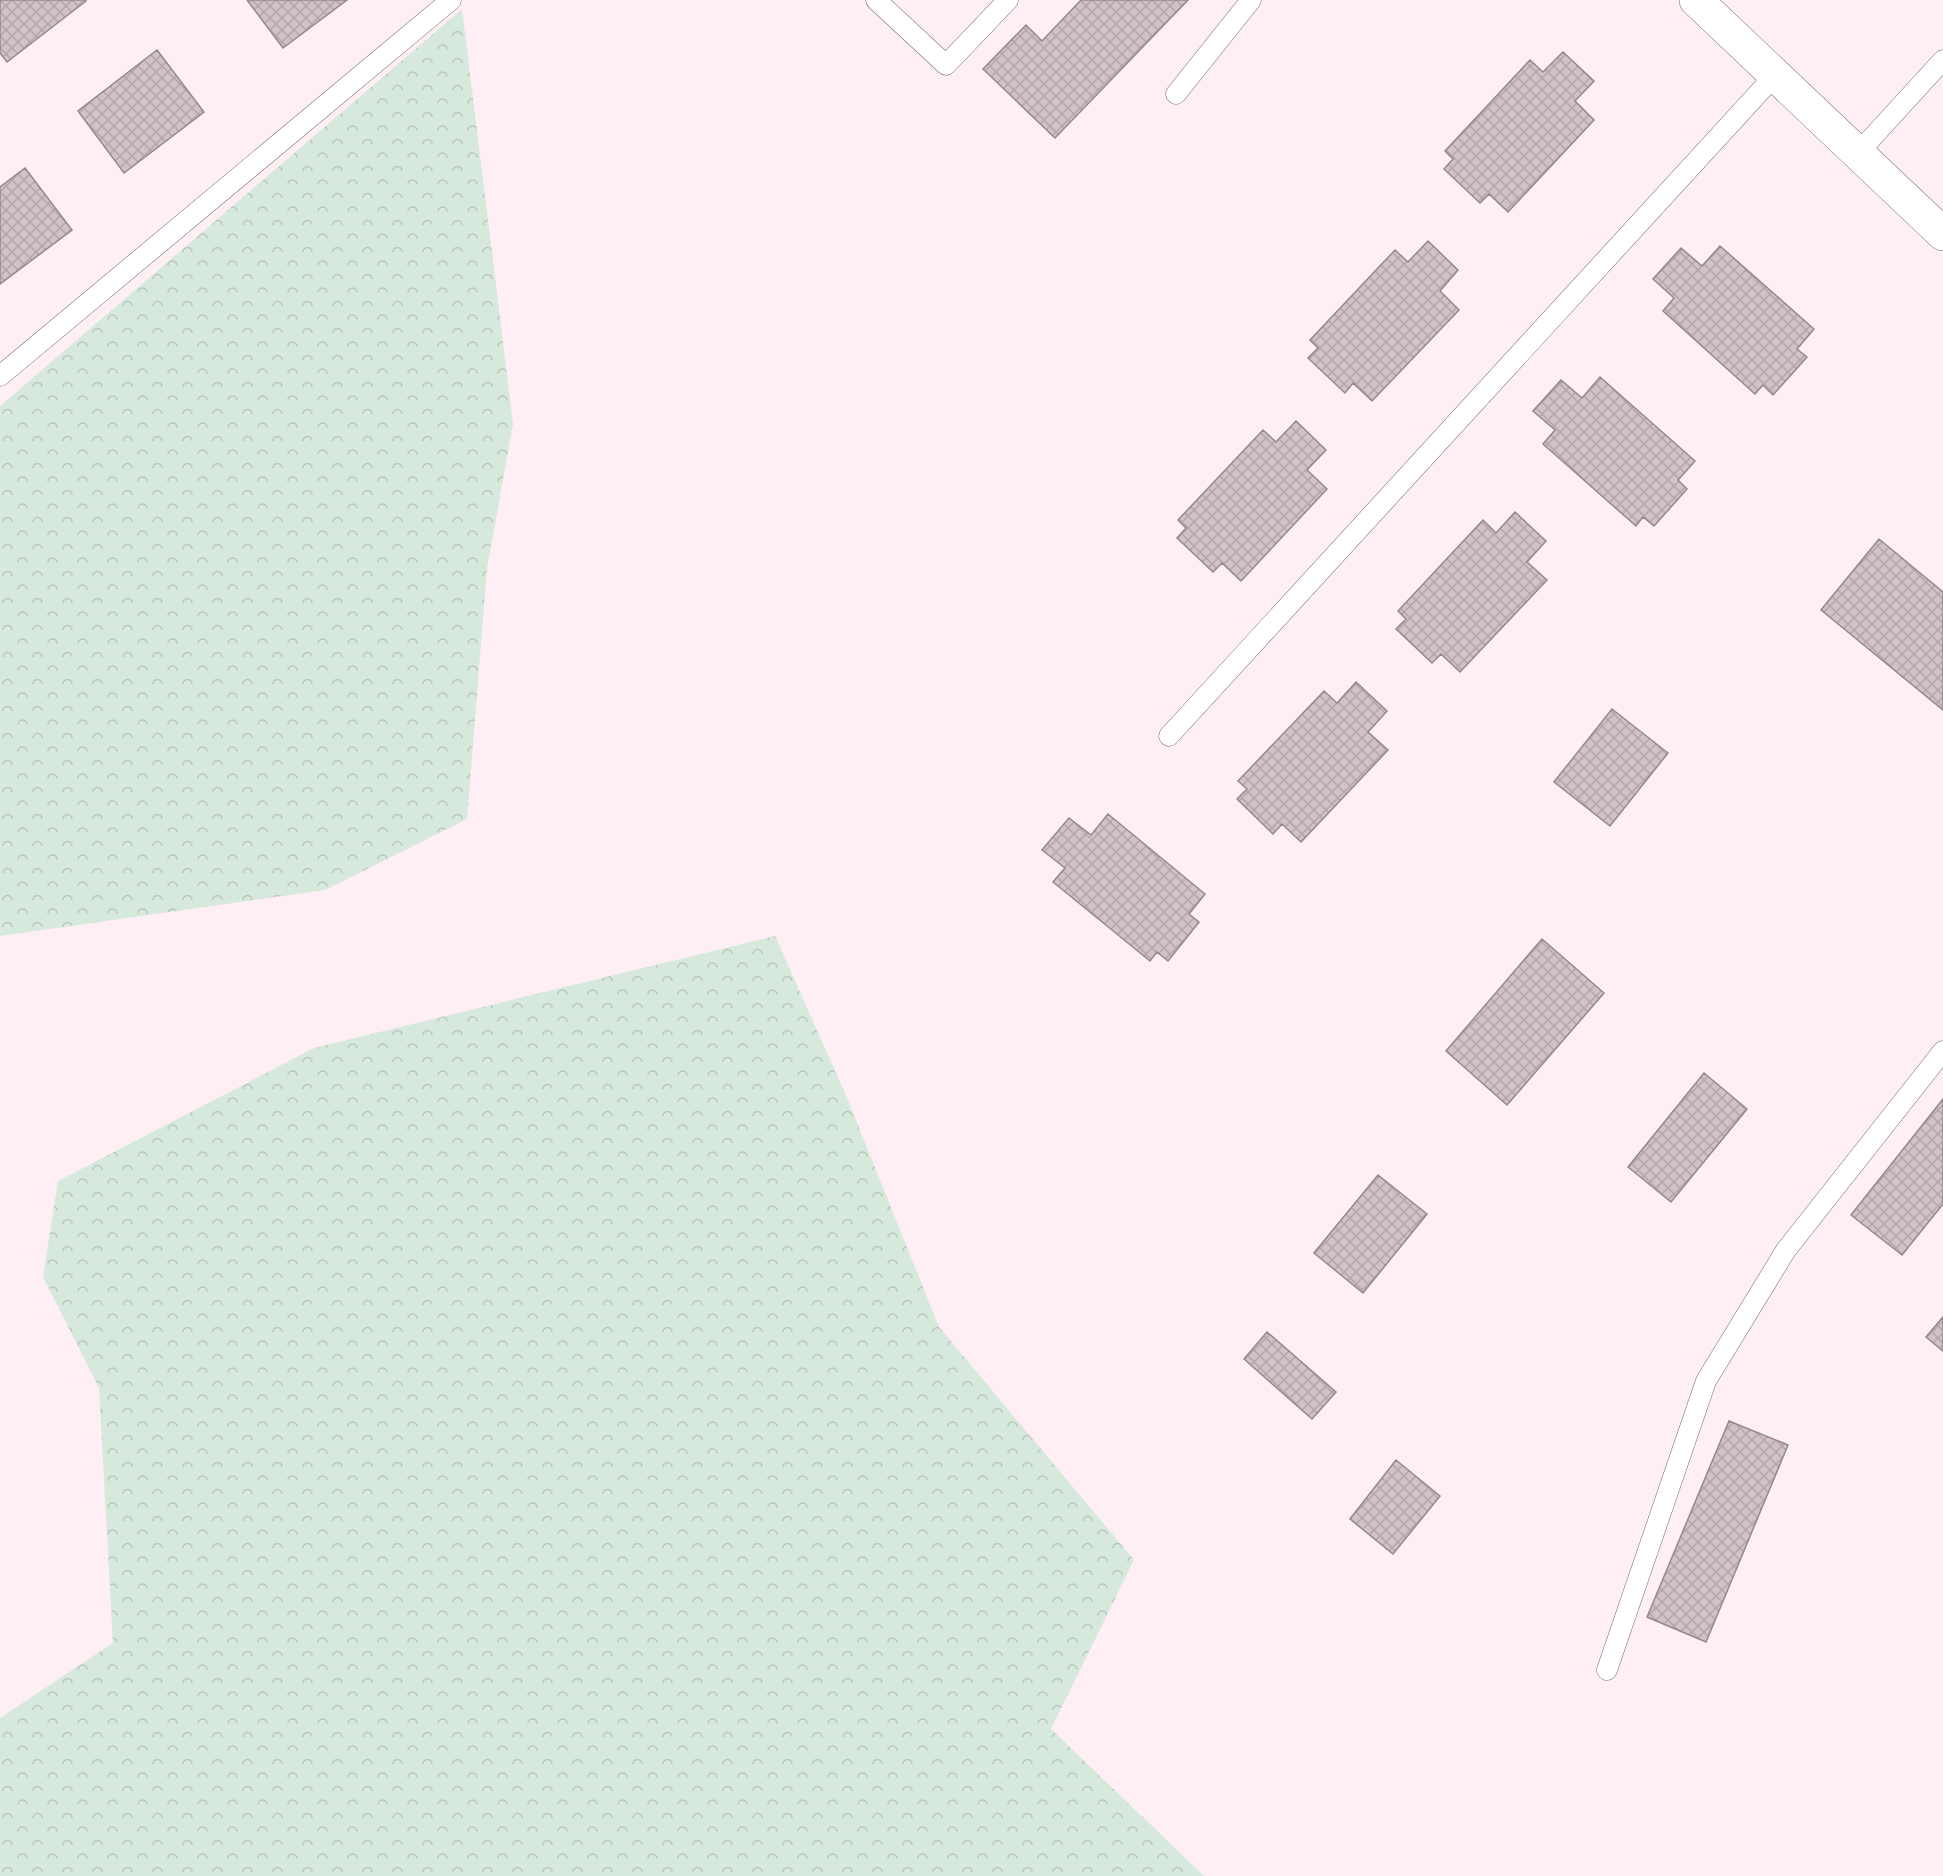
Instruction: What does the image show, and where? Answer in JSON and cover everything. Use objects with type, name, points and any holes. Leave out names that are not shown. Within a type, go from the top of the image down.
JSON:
[{"type":"street","points":[[1696,0],[1943,234]]},
{"type":"lane","points":[[0,376],[451,0]]},
{"type":"lane","points":[[876,0],[946,65],[1008,0]]},
{"type":"lane","points":[[1176,94],[1251,0]]},
{"type":"lane","points":[[1858,153],[1943,60]]},
{"type":"lane","points":[[1169,736],[1776,74]]},
{"type":"lane","points":[[1607,1670],[1706,1381],[1786,1250],[1943,1051]]},
{"type":"green space","points":[[462,9],[513,424],[487,568],[467,819],[325,890],[0,936],[0,406]]},
{"type":"green space","points":[[775,936],[847,1098],[939,1327],[1134,1560],[1051,1729],[1204,1876],[0,1876],[0,1718],[113,1643],[99,1388],[43,1277],[58,1181],[314,1048]]},
{"type":"building","points":[[0,0],[86,1],[7,62],[0,53]]},
{"type":"building","points":[[247,0],[347,0],[283,48]]},
{"type":"building","points":[[1081,0],[1188,0],[1055,138],[983,69],[1026,25],[1042,41]]},
{"type":"building","points":[[157,50],[204,112],[124,173],[78,111]]},
{"type":"building","points":[[1563,52],[1594,81],[1575,101],[1594,120],[1508,212],[1489,194],[1480,203],[1444,169],[1453,159],[1445,151],[1530,60],[1543,72]]},
{"type":"building","points":[[25,168],[72,230],[0,284],[0,187]]},
{"type":"building","points":[[1428,241],[1458,270],[1440,291],[1459,310],[1372,401],[1353,383],[1345,393],[1308,358],[1318,348],[1310,340],[1395,250],[1408,262]]},
{"type":"building","points":[[1720,246],[1814,329],[1797,349],[1807,357],[1773,395],[1763,385],[1755,394],[1663,311],[1674,298],[1653,279],[1681,248],[1702,266]]},
{"type":"building","points":[[1600,377],[1695,461],[1678,480],[1687,489],[1654,526],[1643,517],[1636,526],[1543,444],[1555,430],[1533,411],[1561,380],[1582,398]]},
{"type":"building","points":[[1296,421],[1326,450],[1307,470],[1327,489],[1241,581],[1222,563],[1213,572],[1177,538],[1186,528],[1178,520],[1263,430],[1276,442]]},
{"type":"building","points":[[1515,512],[1546,541],[1527,562],[1547,580],[1460,672],[1441,654],[1432,663],[1396,629],[1406,619],[1398,611],[1483,520],[1496,533]]},
{"type":"building","points":[[1879,539],[1943,592],[1943,710],[1821,610]]},
{"type":"building","points":[[1356,682],[1387,711],[1368,732],[1388,750],[1301,842],[1282,824],[1273,834],[1237,799],[1247,789],[1238,781],[1324,691],[1337,703]]},
{"type":"building","points":[[1612,709],[1668,753],[1610,826],[1554,782]]},
{"type":"building","points":[[1108,814],[1205,894],[1189,914],[1199,922],[1168,961],[1157,952],[1150,961],[1053,882],[1065,868],[1042,850],[1069,818],[1091,835]]},
{"type":"building","points":[[1542,939],[1604,993],[1507,1105],[1446,1051]]},
{"type":"building","points":[[1704,1073],[1747,1109],[1671,1202],[1628,1167]]},
{"type":"building","points":[[1943,1099],[1943,1204],[1902,1255],[1851,1215]]},
{"type":"building","points":[[1378,1175],[1427,1214],[1363,1293],[1314,1253]]},
{"type":"building","points":[[1943,1317],[1943,1351],[1926,1337]]},
{"type":"building","points":[[1267,1332],[1336,1392],[1312,1419],[1244,1359]]},
{"type":"building","points":[[1729,1421],[1788,1445],[1706,1642],[1647,1617]]},
{"type":"building","points":[[1396,1460],[1440,1496],[1393,1554],[1350,1519]]}]
